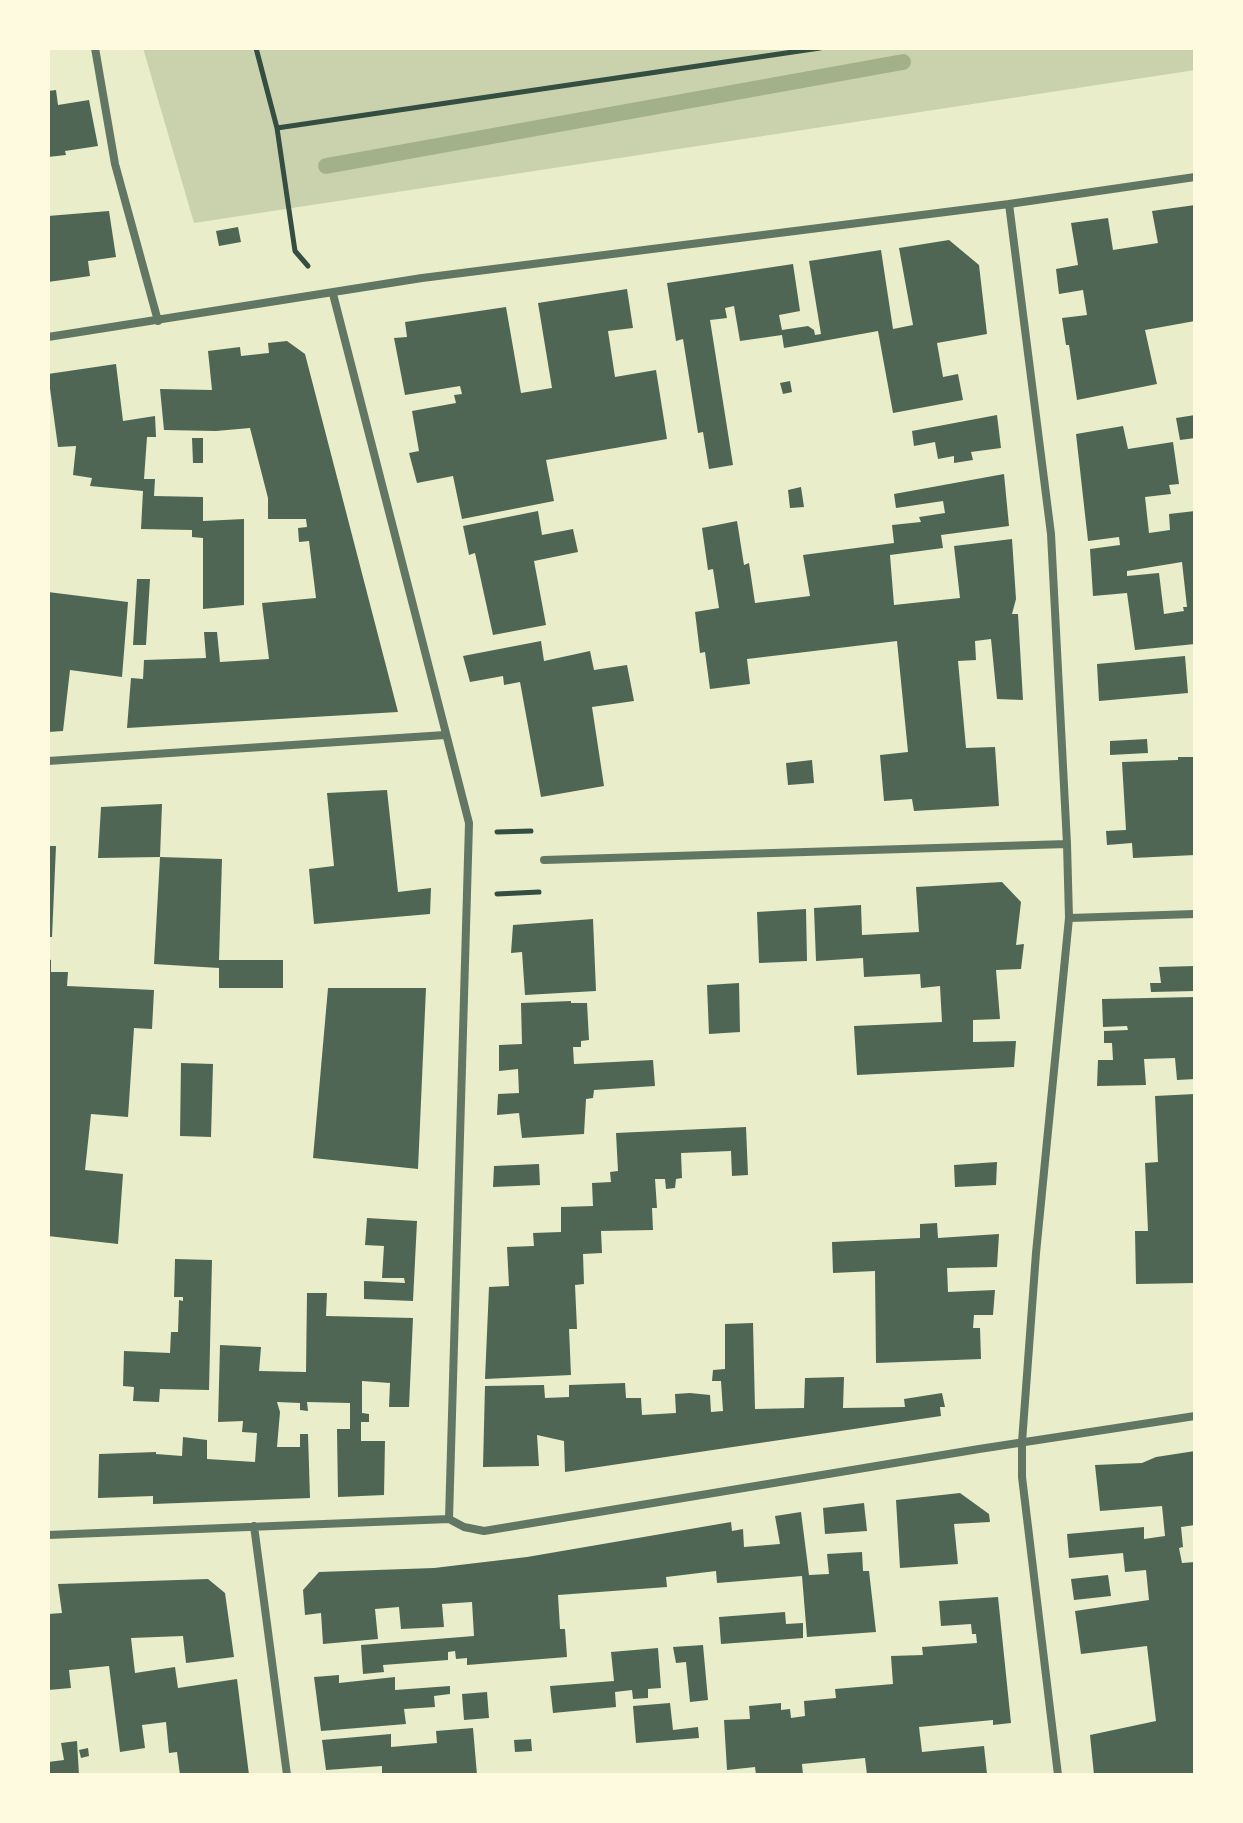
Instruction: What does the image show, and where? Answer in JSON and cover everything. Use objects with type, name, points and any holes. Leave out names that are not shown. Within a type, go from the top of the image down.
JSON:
[{"type":"street","points":[[95,48],[115,164],[158,321]]},
{"type":"street","points":[[48,337],[422,278],[1009,204],[1195,177]]},
{"type":"street","points":[[1009,204],[1051,534],[1067,844],[1069,918],[1036,1253],[1022,1442],[1022,1477],[1058,1775]]},
{"type":"street","points":[[333,294],[469,823],[449,1519]]},
{"type":"street","points":[[48,761],[445,735]]},
{"type":"street","points":[[544,860],[1067,844]]},
{"type":"street","points":[[1069,918],[1195,914]]},
{"type":"street","points":[[48,1535],[449,1519],[464,1527],[484,1531],[1195,1416]]},
{"type":"street","points":[[254,1526],[287,1775]]},
{"type":"path","points":[[256,48],[277,128],[295,251],[333,294]]},
{"type":"path","points":[[277,128],[820,48]]},
{"type":"path","points":[[468,834],[545,830]]},
{"type":"path","points":[[466,895],[541,892]]},
{"type":"green space","points":[[143,48],[1195,48],[1195,70],[194,223]]},
{"type":"building","points":[[56,90],[58,105],[89,100],[98,146],[48,157],[48,91]]},
{"type":"building","points":[[1195,205],[1195,321],[1145,330],[1157,384],[1077,400],[1062,318],[1087,315],[1083,290],[1059,294],[1056,269],[1078,265],[1071,223],[1108,218],[1113,250],[1158,243],[1152,211]]},
{"type":"building","points":[[109,211],[116,257],[88,261],[90,276],[48,282],[48,216]]},
{"type":"building","points":[[238,227],[241,242],[219,246],[216,231]]},
{"type":"building","points":[[949,240],[979,265],[987,334],[937,343],[943,377],[958,374],[963,400],[893,413],[878,331],[784,348],[782,335],[740,341],[734,306],[725,308],[727,318],[710,320],[733,465],[709,469],[703,432],[698,433],[683,339],[676,341],[667,283],[793,264],[800,311],[779,315],[782,330],[808,326],[815,335],[821,334],[809,261],[881,250],[893,329],[913,325],[899,248]]},
{"type":"building","points":[[627,289],[633,328],[608,331],[615,377],[656,370],[667,439],[546,460],[554,501],[462,519],[453,476],[417,483],[409,453],[419,451],[412,411],[456,403],[454,395],[462,394],[460,386],[405,395],[394,338],[407,337],[405,322],[506,307],[521,393],[552,388],[538,303]]},
{"type":"building","points":[[287,341],[305,354],[398,712],[127,728],[131,678],[143,679],[144,660],[206,658],[204,632],[217,632],[220,662],[269,659],[262,603],[316,598],[309,541],[299,542],[298,528],[307,527],[306,519],[268,519],[268,498],[250,428],[164,430],[160,389],[212,390],[208,351],[240,347],[241,356],[269,353],[268,343]]},
{"type":"building","points":[[116,364],[123,421],[155,416],[156,437],[147,437],[144,479],[155,479],[154,496],[203,497],[203,521],[244,519],[244,605],[203,609],[203,538],[192,537],[192,530],[141,529],[143,491],[90,486],[92,478],[73,475],[76,446],[58,447],[48,374]]},
{"type":"building","points":[[790,381],[792,392],[783,394],[780,383]]},
{"type":"building","points":[[997,415],[1001,448],[971,452],[973,460],[954,463],[954,456],[938,459],[935,442],[914,446],[912,431]]},
{"type":"building","points":[[1195,415],[1195,438],[1180,440],[1176,418]]},
{"type":"building","points":[[1123,426],[1128,449],[1173,442],[1179,484],[1169,485],[1171,494],[1145,497],[1149,533],[1170,530],[1169,514],[1195,511],[1195,644],[1135,650],[1127,593],[1093,596],[1090,549],[1120,545],[1119,537],[1088,541],[1076,434]],"holes":[[[1182,562],[1187,607],[1183,607],[1184,611],[1164,614],[1159,573],[1127,576],[1127,571]]]},
{"type":"building","points":[[192,438],[203,438],[203,463],[193,463]]},
{"type":"building","points":[[1004,474],[1009,526],[941,535],[943,548],[890,555],[894,605],[960,598],[954,546],[1012,539],[1016,599],[1012,614],[1018,614],[1023,700],[997,699],[991,639],[975,641],[976,660],[958,661],[966,748],[995,747],[999,806],[914,811],[912,799],[884,801],[880,755],[908,752],[897,641],[747,659],[750,684],[710,689],[705,652],[700,653],[695,612],[719,608],[713,569],[708,570],[702,528],[737,521],[744,565],[749,563],[755,603],[810,596],[803,555],[894,543],[892,525],[921,522],[919,517],[945,513],[943,501],[896,508],[894,494]]},
{"type":"building","points":[[801,487],[804,507],[790,508],[788,490]]},
{"type":"building","points":[[538,511],[542,535],[573,529],[578,552],[534,561],[546,625],[493,635],[475,553],[469,555],[463,526]]},
{"type":"building","points":[[137,579],[150,579],[146,645],[133,645]]},
{"type":"building","points":[[48,592],[128,602],[122,677],[70,670],[63,731],[48,732]]},
{"type":"building","points":[[541,641],[544,661],[590,651],[594,670],[627,665],[634,701],[592,707],[604,786],[541,797],[520,682],[504,685],[503,676],[470,682],[463,656]]},
{"type":"building","points":[[1185,656],[1188,693],[1099,701],[1097,664]]},
{"type":"building","points":[[1147,739],[1148,753],[1110,755],[1110,741]]},
{"type":"building","points":[[1178,757],[1195,757],[1195,855],[1133,858],[1132,843],[1107,845],[1106,831],[1126,830],[1122,762],[1178,760]]},
{"type":"building","points":[[812,760],[814,783],[788,785],[786,763]]},
{"type":"building","points":[[387,790],[398,892],[431,888],[430,914],[314,924],[309,869],[334,866],[327,793]]},
{"type":"building","points":[[162,804],[160,857],[98,858],[101,807]]},
{"type":"building","points":[[48,846],[56,846],[52,937],[48,937]]},
{"type":"building","points":[[160,857],[222,859],[219,960],[283,960],[283,988],[219,988],[219,968],[154,964]]},
{"type":"building","points":[[1002,882],[1021,902],[1016,945],[1024,944],[1021,969],[996,970],[1000,1019],[973,1020],[973,1042],[1016,1041],[1014,1067],[857,1075],[854,1026],[942,1022],[940,986],[921,988],[920,974],[864,977],[863,958],[816,961],[814,908],[861,905],[862,935],[919,932],[916,887]]},
{"type":"building","points":[[806,909],[807,961],[759,963],[757,912]]},
{"type":"building","points":[[593,919],[596,991],[525,995],[522,952],[511,953],[513,925]]},
{"type":"building","points":[[48,959],[51,960],[51,972],[68,972],[67,986],[154,990],[152,1029],[134,1028],[128,1117],[91,1114],[85,1170],[123,1174],[118,1244],[48,1236]]},
{"type":"building","points":[[1195,966],[1195,991],[1151,992],[1150,983],[1161,983],[1159,967]]},
{"type":"building","points":[[739,983],[740,1032],[709,1034],[707,985]]},
{"type":"building","points":[[328,988],[426,988],[418,1169],[313,1158]]},
{"type":"building","points":[[1195,997],[1195,1079],[1177,1080],[1175,1058],[1144,1059],[1146,1085],[1097,1086],[1098,1060],[1113,1060],[1112,1043],[1104,1043],[1104,1031],[1128,1030],[1127,1026],[1103,1027],[1102,999]]},
{"type":"building","points":[[521,1003],[587,1003],[589,1040],[581,1041],[581,1047],[573,1047],[574,1064],[653,1060],[655,1086],[594,1090],[593,1098],[586,1099],[584,1134],[522,1138],[519,1113],[497,1115],[498,1094],[519,1093],[518,1069],[499,1071],[499,1045],[522,1044]]},
{"type":"building","points":[[181,1063],[213,1064],[211,1137],[180,1136]]},
{"type":"building","points":[[1195,1094],[1195,1283],[1136,1284],[1135,1231],[1148,1231],[1145,1163],[1158,1162],[1155,1096]]},
{"type":"building","points":[[746,1127],[748,1175],[732,1176],[731,1151],[681,1153],[682,1178],[676,1179],[675,1188],[666,1189],[665,1179],[655,1179],[657,1208],[652,1208],[653,1230],[601,1231],[602,1253],[583,1254],[584,1284],[575,1285],[577,1329],[569,1329],[571,1375],[485,1379],[489,1287],[509,1286],[507,1247],[534,1246],[533,1233],[561,1232],[561,1207],[593,1206],[592,1183],[611,1182],[610,1172],[618,1171],[616,1133]]},
{"type":"building","points":[[997,1162],[996,1185],[955,1187],[954,1165]]},
{"type":"building","points":[[539,1164],[540,1185],[493,1187],[494,1166]]},
{"type":"building","points":[[367,1218],[417,1221],[413,1301],[364,1299],[364,1281],[405,1283],[404,1278],[382,1278],[384,1246],[365,1245]]},
{"type":"building","points":[[937,1223],[938,1238],[999,1234],[997,1267],[947,1268],[948,1292],[995,1290],[993,1315],[974,1315],[973,1328],[980,1328],[981,1359],[876,1363],[875,1271],[833,1273],[832,1242],[920,1238],[920,1224]]},
{"type":"building","points":[[175,1259],[212,1260],[209,1390],[160,1389],[159,1402],[133,1401],[134,1387],[123,1386],[124,1351],[170,1353],[171,1332],[178,1332],[179,1300],[183,1301],[183,1297],[174,1297]]},
{"type":"building","points":[[307,1293],[327,1293],[326,1316],[413,1318],[409,1407],[389,1407],[390,1383],[362,1381],[362,1413],[369,1414],[369,1422],[361,1422],[361,1441],[385,1441],[384,1495],[338,1497],[337,1429],[350,1429],[350,1403],[307,1402],[308,1411],[300,1410],[300,1403],[277,1402],[280,1412],[277,1447],[300,1447],[300,1434],[308,1434],[310,1498],[153,1504],[153,1496],[98,1498],[99,1454],[156,1452],[182,1456],[183,1437],[207,1440],[207,1459],[255,1462],[257,1433],[242,1432],[243,1421],[218,1422],[220,1345],[261,1347],[259,1371],[306,1372]]},
{"type":"building","points":[[753,1323],[755,1409],[804,1408],[805,1378],[844,1377],[843,1408],[905,1407],[904,1399],[942,1393],[945,1407],[940,1407],[941,1416],[565,1472],[564,1441],[537,1435],[539,1466],[483,1467],[485,1386],[544,1385],[545,1398],[569,1397],[569,1385],[625,1383],[626,1398],[641,1398],[642,1415],[676,1413],[675,1394],[690,1393],[710,1395],[711,1412],[723,1411],[721,1381],[712,1381],[713,1370],[725,1369],[725,1324]]},
{"type":"building","points":[[1195,1451],[1195,1525],[1181,1527],[1183,1547],[1179,1548],[1182,1563],[1195,1562],[1195,1775],[1094,1775],[1090,1735],[1156,1721],[1147,1646],[1081,1654],[1075,1611],[1149,1600],[1146,1570],[1125,1572],[1123,1553],[1069,1558],[1067,1534],[1144,1527],[1144,1539],[1165,1536],[1162,1506],[1100,1511],[1095,1465],[1142,1463],[1156,1457]]},
{"type":"building","points":[[960,1493],[989,1514],[990,1522],[954,1524],[958,1564],[900,1568],[896,1500]]},
{"type":"building","points":[[864,1503],[867,1531],[825,1534],[823,1508]]},
{"type":"building","points":[[801,1512],[809,1575],[829,1574],[827,1554],[862,1552],[863,1571],[869,1571],[876,1632],[807,1637],[802,1576],[717,1583],[716,1571],[666,1577],[667,1587],[558,1595],[560,1629],[565,1629],[567,1657],[467,1665],[467,1658],[456,1659],[455,1651],[448,1652],[448,1660],[383,1665],[384,1672],[363,1674],[361,1645],[474,1636],[472,1602],[442,1604],[444,1627],[401,1629],[399,1607],[375,1609],[378,1639],[323,1644],[321,1613],[305,1615],[303,1590],[319,1572],[434,1568],[527,1557],[731,1522],[732,1531],[743,1529],[744,1547],[780,1544],[775,1516]]},
{"type":"building","points":[[1108,1575],[1111,1596],[1074,1600],[1071,1579]]},
{"type":"building","points":[[208,1579],[225,1593],[234,1657],[186,1663],[183,1636],[131,1638],[135,1673],[175,1667],[178,1688],[237,1679],[249,1775],[180,1775],[177,1752],[169,1753],[166,1722],[142,1725],[145,1748],[120,1752],[109,1666],[69,1670],[71,1688],[48,1690],[48,1614],[62,1613],[58,1584]]},
{"type":"building","points":[[998,1597],[1011,1723],[993,1725],[993,1720],[919,1727],[922,1752],[984,1746],[987,1774],[867,1775],[865,1758],[802,1764],[803,1775],[756,1775],[755,1767],[727,1770],[724,1720],[750,1719],[749,1706],[781,1703],[781,1710],[790,1709],[791,1718],[805,1716],[804,1701],[836,1698],[835,1689],[893,1684],[891,1656],[923,1655],[922,1647],[977,1643],[971,1624],[941,1626],[939,1601]]},
{"type":"building","points":[[785,1612],[786,1624],[803,1623],[803,1638],[721,1644],[719,1617]]},
{"type":"building","points":[[703,1645],[708,1700],[690,1702],[686,1662],[676,1663],[673,1647]]},
{"type":"building","points":[[658,1648],[661,1688],[648,1689],[648,1698],[633,1699],[632,1690],[615,1692],[616,1707],[553,1713],[550,1686],[614,1681],[611,1652]]},
{"type":"building","points":[[339,1675],[339,1683],[395,1677],[395,1690],[450,1686],[450,1694],[434,1696],[435,1707],[404,1709],[406,1724],[321,1731],[314,1677]]},
{"type":"building","points":[[487,1692],[489,1718],[464,1720],[462,1694]]},
{"type":"building","points":[[670,1703],[673,1730],[698,1727],[699,1738],[636,1743],[633,1706]]},
{"type":"building","points":[[473,1728],[477,1775],[382,1775],[382,1766],[326,1770],[322,1740],[391,1734],[391,1747],[437,1743],[436,1731]]},
{"type":"building","points":[[531,1739],[532,1751],[515,1752],[514,1740]]},
{"type":"building","points":[[77,1741],[79,1775],[48,1775],[48,1762],[64,1760],[61,1743]]},
{"type":"building","points":[[88,1748],[89,1756],[81,1758],[79,1750]]},
{"type":"waterway","points":[[326,166],[903,62]]}]
